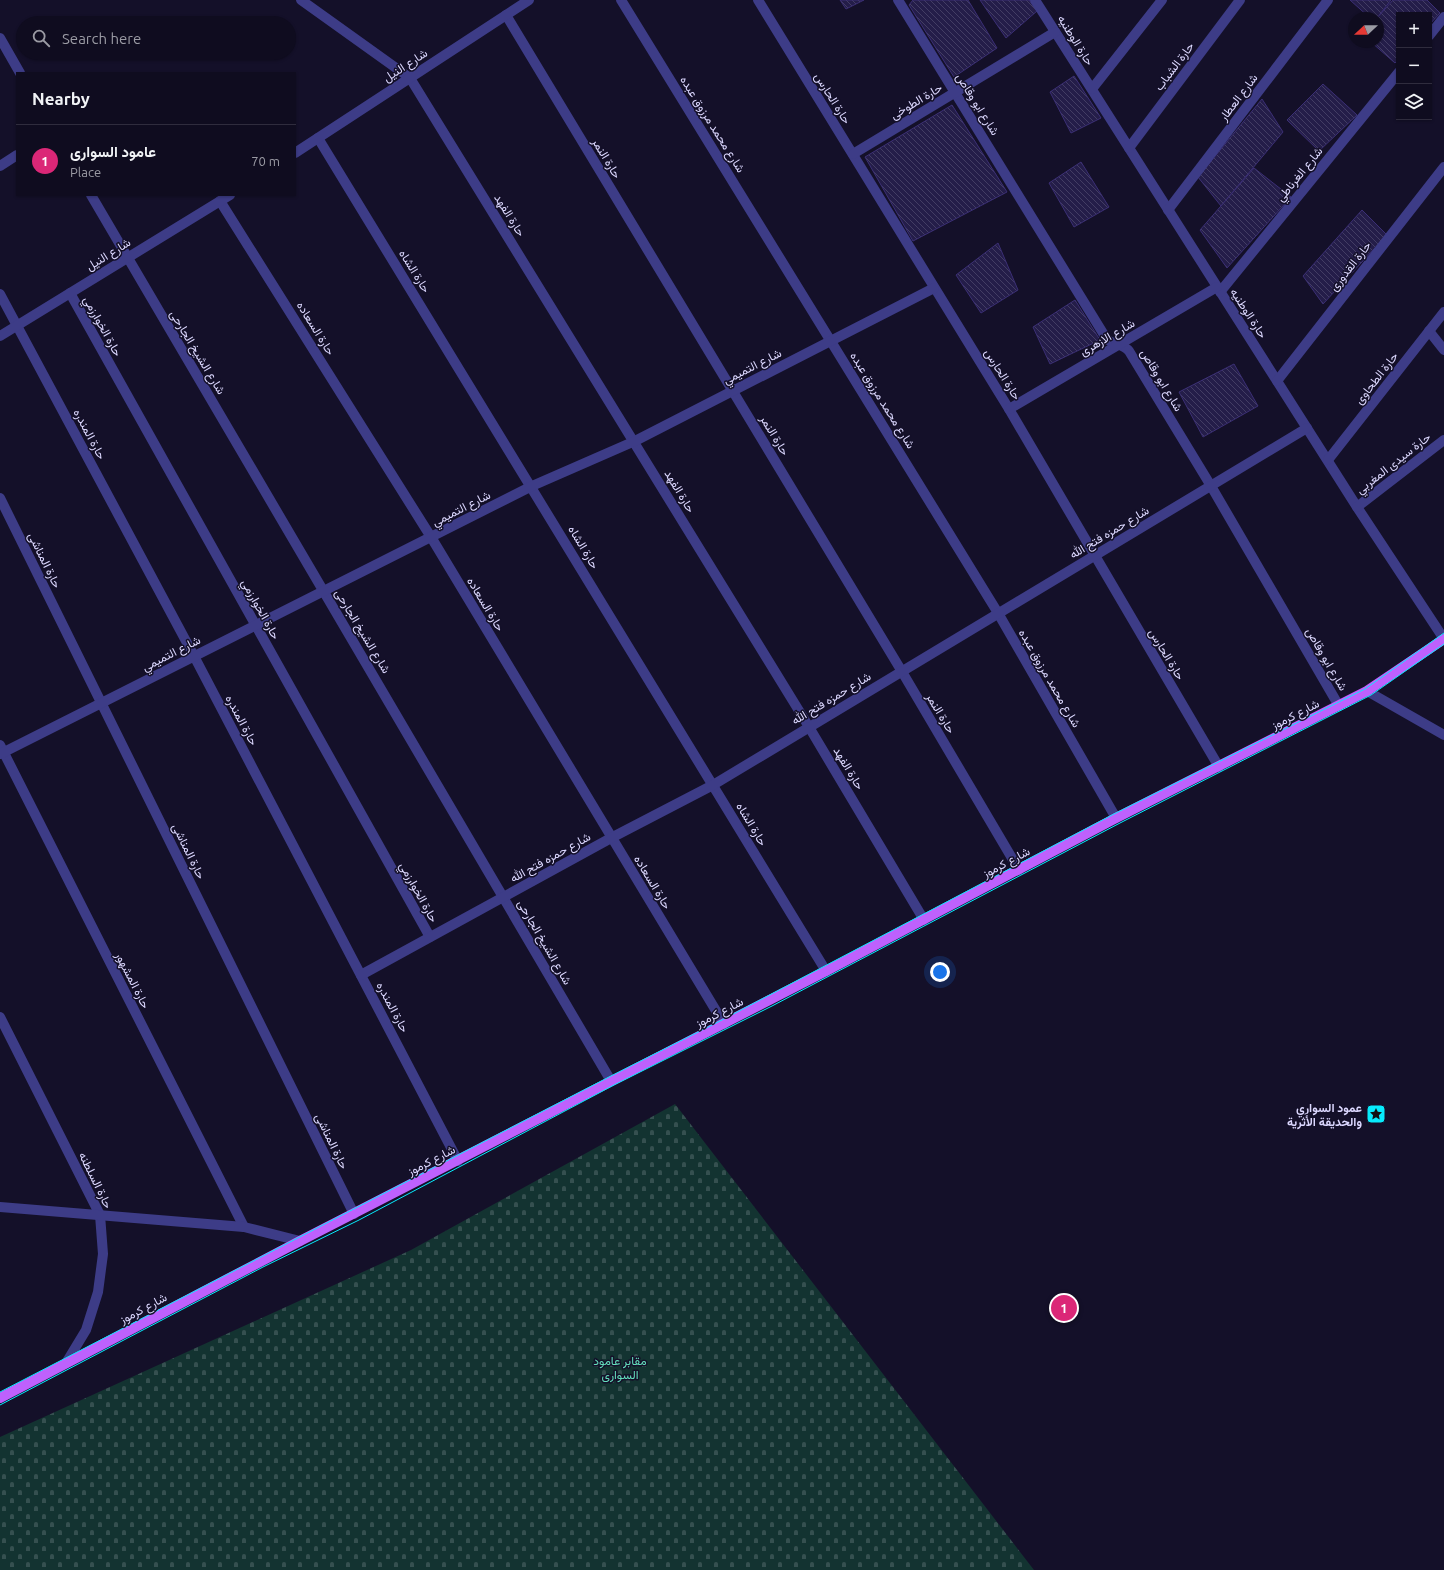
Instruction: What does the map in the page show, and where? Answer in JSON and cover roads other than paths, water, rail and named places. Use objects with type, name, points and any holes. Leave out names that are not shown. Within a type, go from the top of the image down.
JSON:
[{"type":"main road","name":"شارع كرموز","points":[[0,1398],[611,1081],[826,972],[1116,818],[1367,692],[1444,639]]},
{"type":"street","points":[[301,0],[410,78]]},
{"type":"street","name":"شارع النيل","points":[[296,151],[529,0]]},
{"type":"street","name":"شارع محمد مرزوق عبده","points":[[621,0],[998,613],[1116,818]]},
{"type":"street","name":"حارة الحارس","points":[[758,0],[1009,409],[1219,767]]},
{"type":"street","name":"شارع ابو وقاص","points":[[898,0],[1106,338],[1112,343],[1119,344],[1129,351],[1211,486],[1339,706]]},
{"type":"street","name":"حارة الوطنيه","points":[[1035,0],[1357,507],[1444,639]]},
{"type":"street","points":[[1092,89],[1162,0]]},
{"type":"street","name":"حارة الشباب","points":[[1129,148],[1240,0]]},
{"type":"street","name":"شارع العطار","points":[[1168,210],[1328,0]]},
{"type":"street","name":"حارة النمر","points":[[506,15],[901,670],[1019,870]]},
{"type":"street","points":[[1432,32],[1444,17]]},
{"type":"street","name":"حارة الطوخى","points":[[853,154],[1055,32]]},
{"type":"street","points":[[0,38],[19,72]]},
{"type":"street","name":"شارع الغرناطي","points":[[1219,289],[1396,76]]},
{"type":"street","name":"حارة الفهد","points":[[410,78],[809,727],[924,920]]},
{"type":"street","name":"حارة الشاه","points":[[318,138],[532,486],[826,972]]},
{"type":"street","points":[[0,166],[16,156]]},
{"type":"street","name":"حارة القدورى","points":[[1277,381],[1444,167]]},
{"type":"street","name":"شارع الشيخ الجارحى","points":[[92,196],[504,896],[611,1081]]},
{"type":"street","name":"شارع النيل","points":[[0,336],[228,196]]},
{"type":"street","name":"حارة السعاده","points":[[220,201],[431,537],[724,1024]]},
{"type":"street","name":"شارع التميمي","points":[[1,750],[101,703],[256,626],[532,486],[634,441],[934,288]]},
{"type":"street","name":"شارع الازهرى","points":[[1009,409],[1119,344],[1219,289]]},
{"type":"street","name":"حارة المندره","points":[[0,294],[194,656],[458,1161]]},
{"type":"street","name":"حارة الخوارزمي","points":[[70,294],[430,937]]},
{"type":"street","name":"حارة الطحاوى","points":[[1328,460],[1444,312]]},
{"type":"street","points":[[1429,331],[1444,350]]},
{"type":"street","name":"شارع حمزه فتح الله","points":[[361,975],[611,838],[712,785],[901,670],[1095,556],[1307,428]]},
{"type":"street","name":"حارة سيدى المغربي","points":[[1357,507],[1444,440]]},
{"type":"street","name":"حارة المناشى","points":[[0,498],[354,1214]]},
{"type":"street","points":[[1367,692],[1444,735]]},
{"type":"street","name":"حارة المشهور","points":[[1,750],[244,1227]]},
{"type":"street","name":"حارة السلطنه","points":[[0,1017],[100,1215],[103,1254],[98,1292],[86,1330],[66,1363]]},
{"type":"street","points":[[0,1207],[244,1227],[300,1242]]},
{"type":"tram line","points":[[0,1392],[722,1020],[1114,814],[1365,689],[1444,633]]},
{"type":"tram line","points":[[0,1405],[263,1267],[359,1220],[614,1085],[772,1006],[1120,823],[1371,695],[1444,644]]},
{"type":"place","name":"عمود السواري والحديقة الأثرية","points":[[1376,1114]]},
{"type":"place","name":"عامود السوارى","points":[[1064,1308]]},
{"type":"park label","name":"مقابر عامود السوارى","points":[[620,1367]]}]
